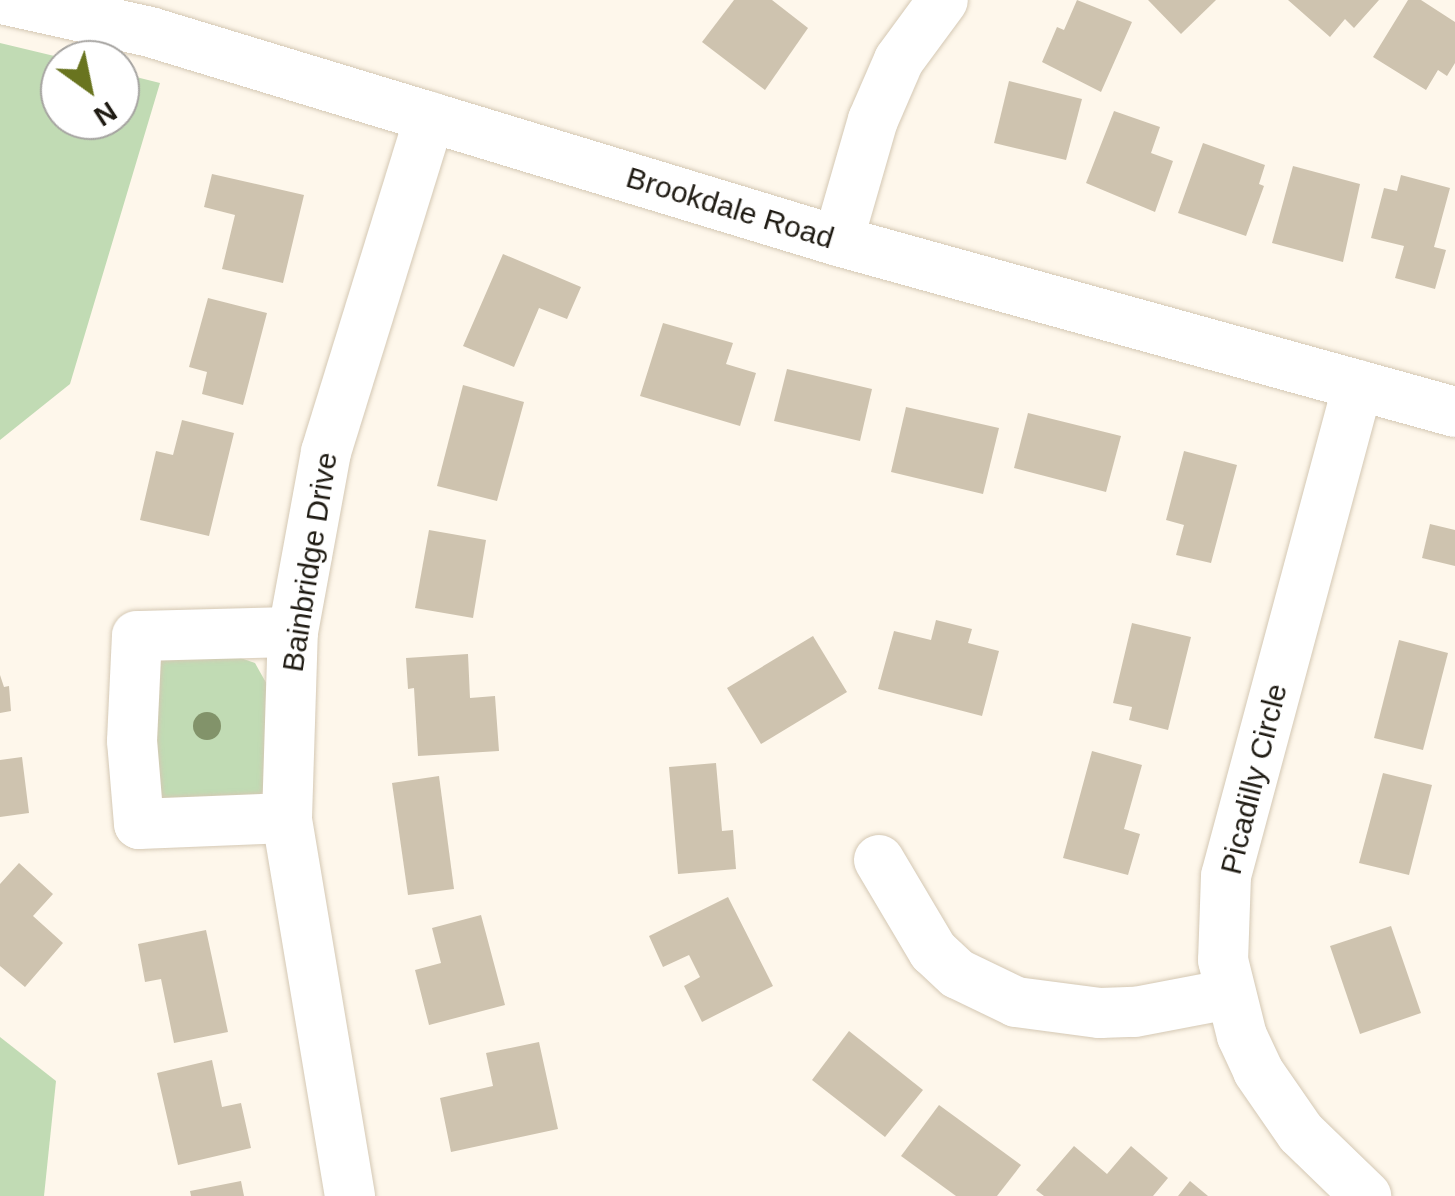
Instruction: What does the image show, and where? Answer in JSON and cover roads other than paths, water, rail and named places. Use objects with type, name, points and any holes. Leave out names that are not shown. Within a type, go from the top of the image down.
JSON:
[{"type":"street","name":"Brookdale Road","points":[[6,0],[63,6],[838,240],[1455,412]]},
{"type":"street","points":[[838,240],[873,120],[898,60],[942,0]]},
{"type":"street","name":"Bainbridge Drive","points":[[350,1196],[287,818],[293,632],[326,452],[430,118]]},
{"type":"street","name":"Picadilly Circle","points":[[1358,385],[1226,876],[1223,960],[1242,1036],[1279,1102],[1301,1133],[1366,1196]]},
{"type":"street","points":[[287,818],[140,824],[132,741],[138,636],[293,632]]},
{"type":"street","points":[[878,860],[934,951],[958,974],[1016,1002],[1060,1010],[1118,1013],[1229,994]]}]
